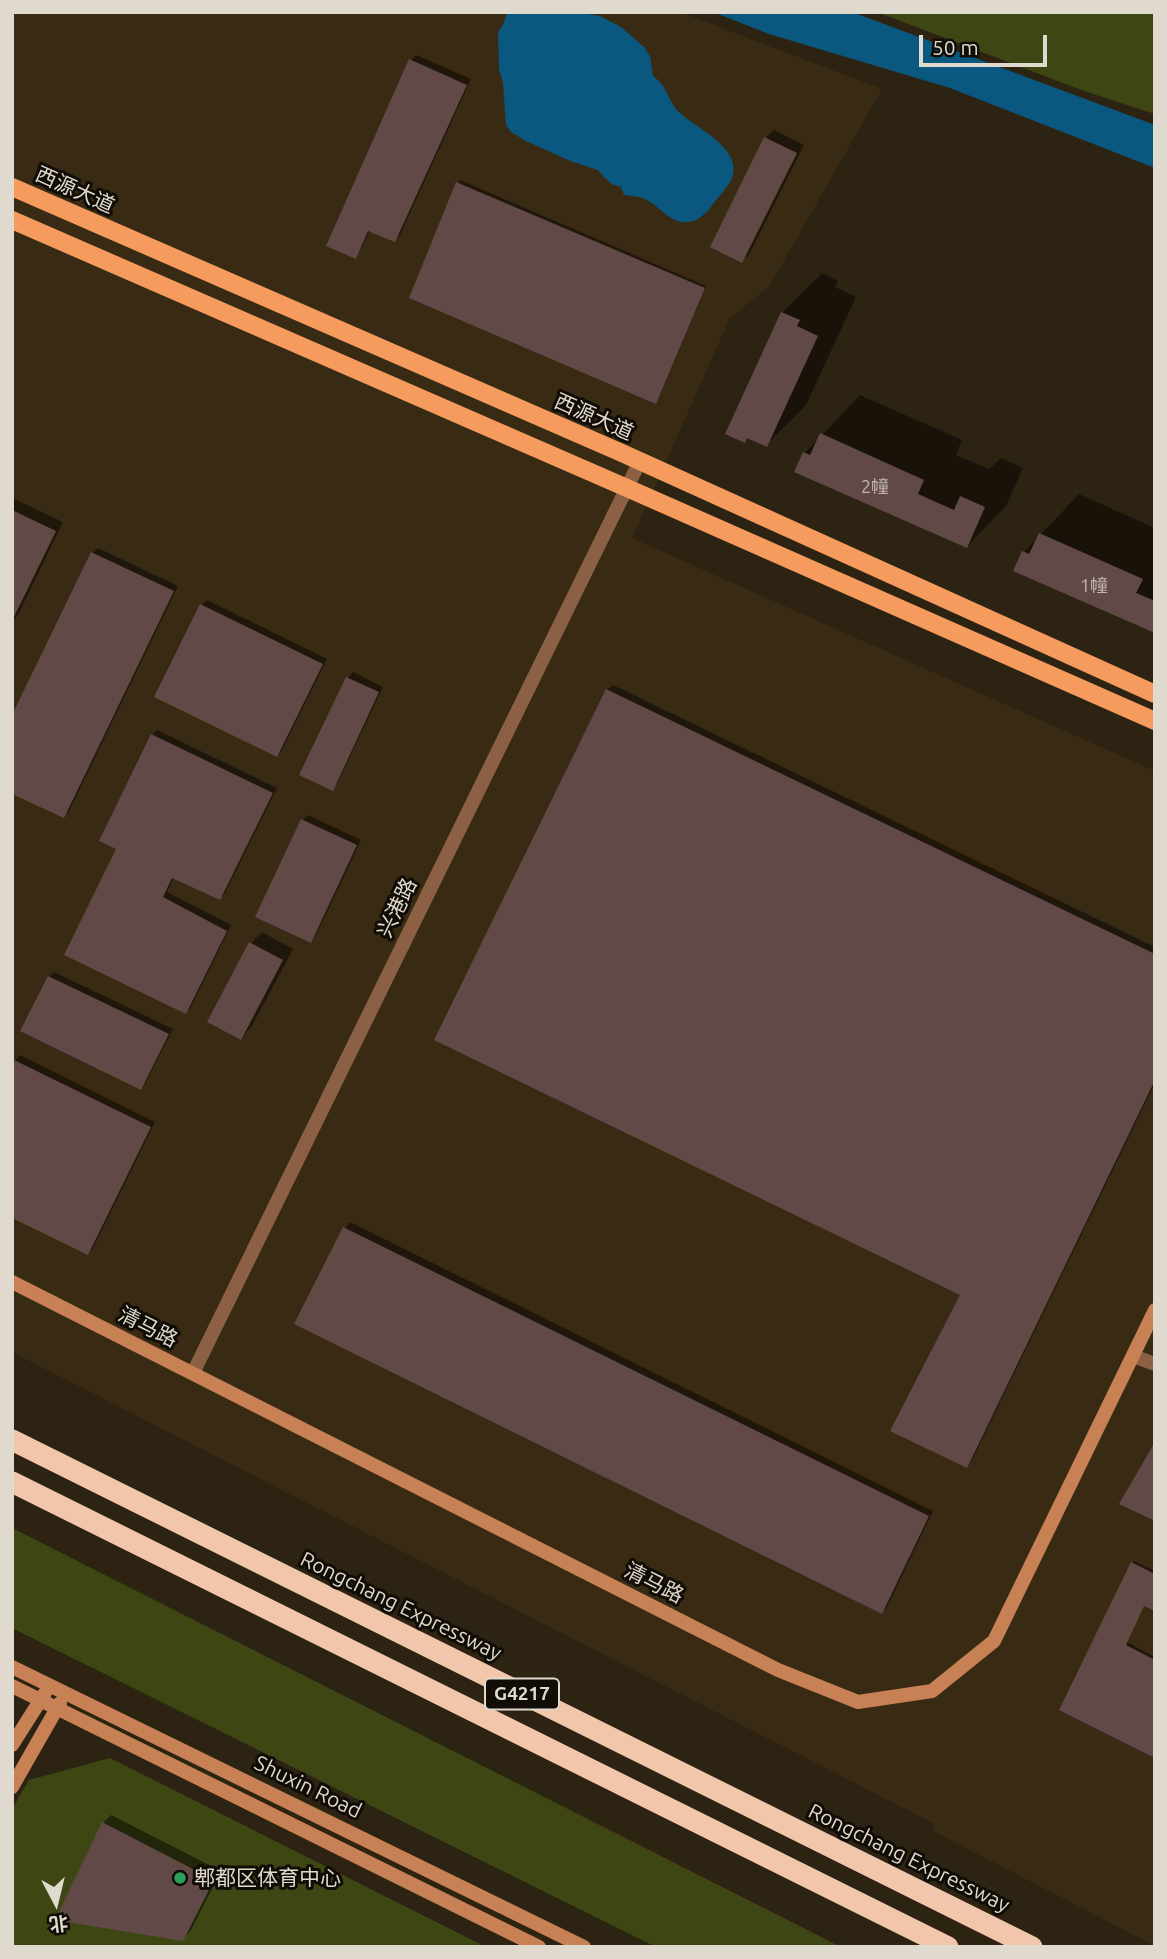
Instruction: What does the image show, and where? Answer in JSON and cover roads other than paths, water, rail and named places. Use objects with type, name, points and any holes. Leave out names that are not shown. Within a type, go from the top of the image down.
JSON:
[{"type":"highway","name":"Rongchang Expressway","points":[[12,1440],[1032,1947]]},
{"type":"highway","name":"G4217","points":[[12,1482],[947,1947]]},
{"type":"main road","name":"西源大道","points":[[12,187],[640,461],[1155,694]]},
{"type":"main road","points":[[12,220],[1155,721]]},
{"type":"street","name":"兴港路","points":[[193,1373],[640,461]]},
{"type":"street","name":"清马路","points":[[12,1282],[778,1670],[858,1702],[932,1691],[994,1642],[1155,1310]]},
{"type":"street","points":[[1133,1356],[1155,1364]]},
{"type":"street","name":"Shuxin Road","points":[[12,1667],[584,1947]]},
{"type":"street","points":[[12,1745],[49,1685]]},
{"type":"street","name":"Shuxin Road","points":[[12,1686],[539,1947]]},
{"type":"street","points":[[12,1787],[65,1693]]},
{"type":"water","points":[[507,12],[575,12],[600,16],[621,27],[644,47],[650,56],[653,76],[662,84],[674,107],[715,139],[731,157],[734,167],[732,178],[700,218],[677,221],[645,199],[624,195],[621,187],[612,184],[598,170],[570,161],[511,132],[506,125],[503,83],[499,69],[498,32]]},
{"type":"water","points":[[713,12],[852,12],[1155,125],[1155,168],[950,88],[769,34]]},
{"type":"place","name":"郫都区体育中心","points":[[180,1878]]}]
